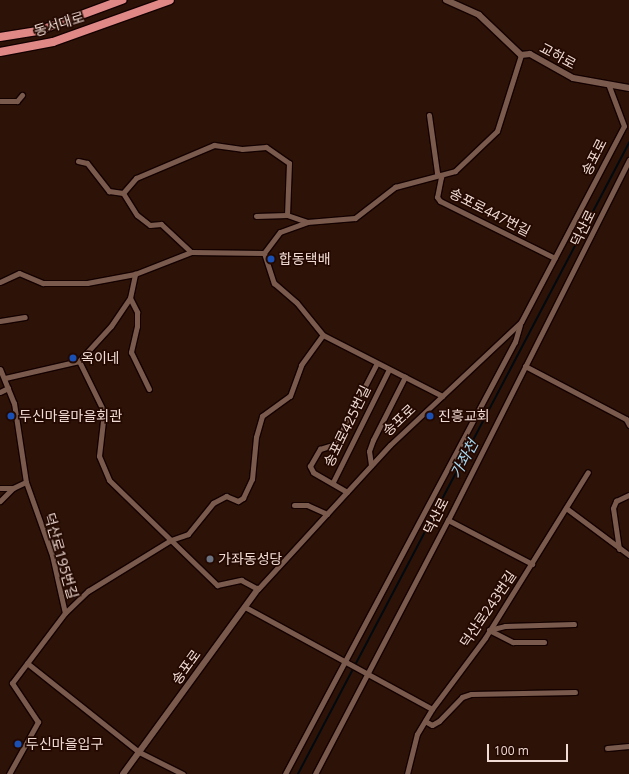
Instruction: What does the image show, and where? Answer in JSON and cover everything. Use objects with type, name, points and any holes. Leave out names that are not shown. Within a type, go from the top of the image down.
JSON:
[{"type":"highway","name":"동서대로","points":[[0,37],[38,31],[122,0]]},
{"type":"highway","name":"동서대로","points":[[0,52],[53,42],[170,0]]},
{"type":"street","name":"교하로","points":[[446,0],[479,15],[521,55],[530,54],[559,73],[609,86],[629,88]]},
{"type":"street","name":"송포로447번길","points":[[264,253],[280,232],[307,222],[355,218],[394,188],[438,174],[455,171],[494,135],[521,55]]},
{"type":"street","name":"송포로","points":[[123,774],[258,589],[371,465],[521,322],[624,126],[609,86]]},
{"type":"street","points":[[0,101],[17,101],[22,95]]},
{"type":"street","name":"송포로447번길","points":[[430,115],[438,174],[441,184],[437,196],[440,201],[555,258]]},
{"type":"street","points":[[122,194],[136,178],[214,145],[242,149],[266,146],[289,164],[287,216]]},
{"type":"street","name":"덕산로","points":[[315,774],[365,675],[448,520],[629,160]]},
{"type":"street","points":[[78,162],[87,163],[109,191],[122,194],[137,214],[150,225],[160,224],[191,252]]},
{"type":"street","name":"송포로447번길","points":[[256,216],[287,216],[307,222]]},
{"type":"street","points":[[0,282],[19,273],[43,283],[87,283],[135,274],[191,252],[264,253],[274,284],[297,303],[323,335],[442,396]]},
{"type":"street","points":[[5,378],[79,361],[111,326],[130,298],[135,274]]},
{"type":"street","points":[[130,298],[137,312],[137,326],[131,352],[149,388]]},
{"type":"street","points":[[0,321],[25,317]]},
{"type":"street","name":"덕산로","points":[[284,774],[515,342],[521,322]]},
{"type":"street","points":[[65,613],[88,591],[171,540],[188,534],[213,503],[226,496],[238,501],[243,498],[252,479],[256,437],[262,416],[290,396],[302,365],[323,335]]},
{"type":"street","points":[[79,361],[104,412],[100,456],[102,467],[109,480],[217,585],[241,580],[258,589]]},
{"type":"street","name":"송포로425번길","points":[[377,363],[335,444],[320,449],[310,466],[313,472],[333,482],[389,369]]},
{"type":"street","points":[[525,366],[626,419],[629,425]]},
{"type":"street","name":"덕산로195번길","points":[[0,370],[5,378],[8,388],[26,482],[52,556],[65,613],[12,683],[38,722],[9,774]]},
{"type":"street","points":[[371,465],[369,451],[373,440],[405,377]]},
{"type":"street","points":[[0,392],[8,388]]},
{"type":"street","name":"덕산로243번길","points":[[407,774],[417,734],[432,709],[489,630],[532,564],[588,472]]},
{"type":"street","points":[[0,501],[13,488],[26,482]]},
{"type":"street","points":[[333,482],[347,492]]},
{"type":"street","points":[[0,488],[13,488]]},
{"type":"street","points":[[619,549],[613,508],[616,501],[629,495]]},
{"type":"street","points":[[294,505],[307,505],[327,514]]},
{"type":"street","points":[[566,508],[629,556]]},
{"type":"street","points":[[448,520],[532,564]]},
{"type":"street","points":[[245,607],[365,675],[432,709]]},
{"type":"street","points":[[489,630],[505,626],[574,624]]},
{"type":"street","points":[[489,630],[512,642],[544,642]]},
{"type":"street","points":[[27,663],[139,752],[183,774]]},
{"type":"street","points":[[425,721],[432,725],[440,721],[462,697],[471,694],[575,692]]},
{"type":"street","points":[[607,748],[629,746]]},
{"type":"waterway","name":"가좌천","points":[[298,774],[629,143]]},
{"type":"place","name":"합동택배","points":[[271,259]]},
{"type":"place","name":"옥이네","points":[[73,358]]},
{"type":"place","name":"두신마을마을회관","points":[[11,416]]},
{"type":"place","name":"진흥교회","points":[[430,416]]},
{"type":"place","name":"가좌동성당","points":[[210,559]]},
{"type":"place","name":"두신마을입구","points":[[18,744]]}]
